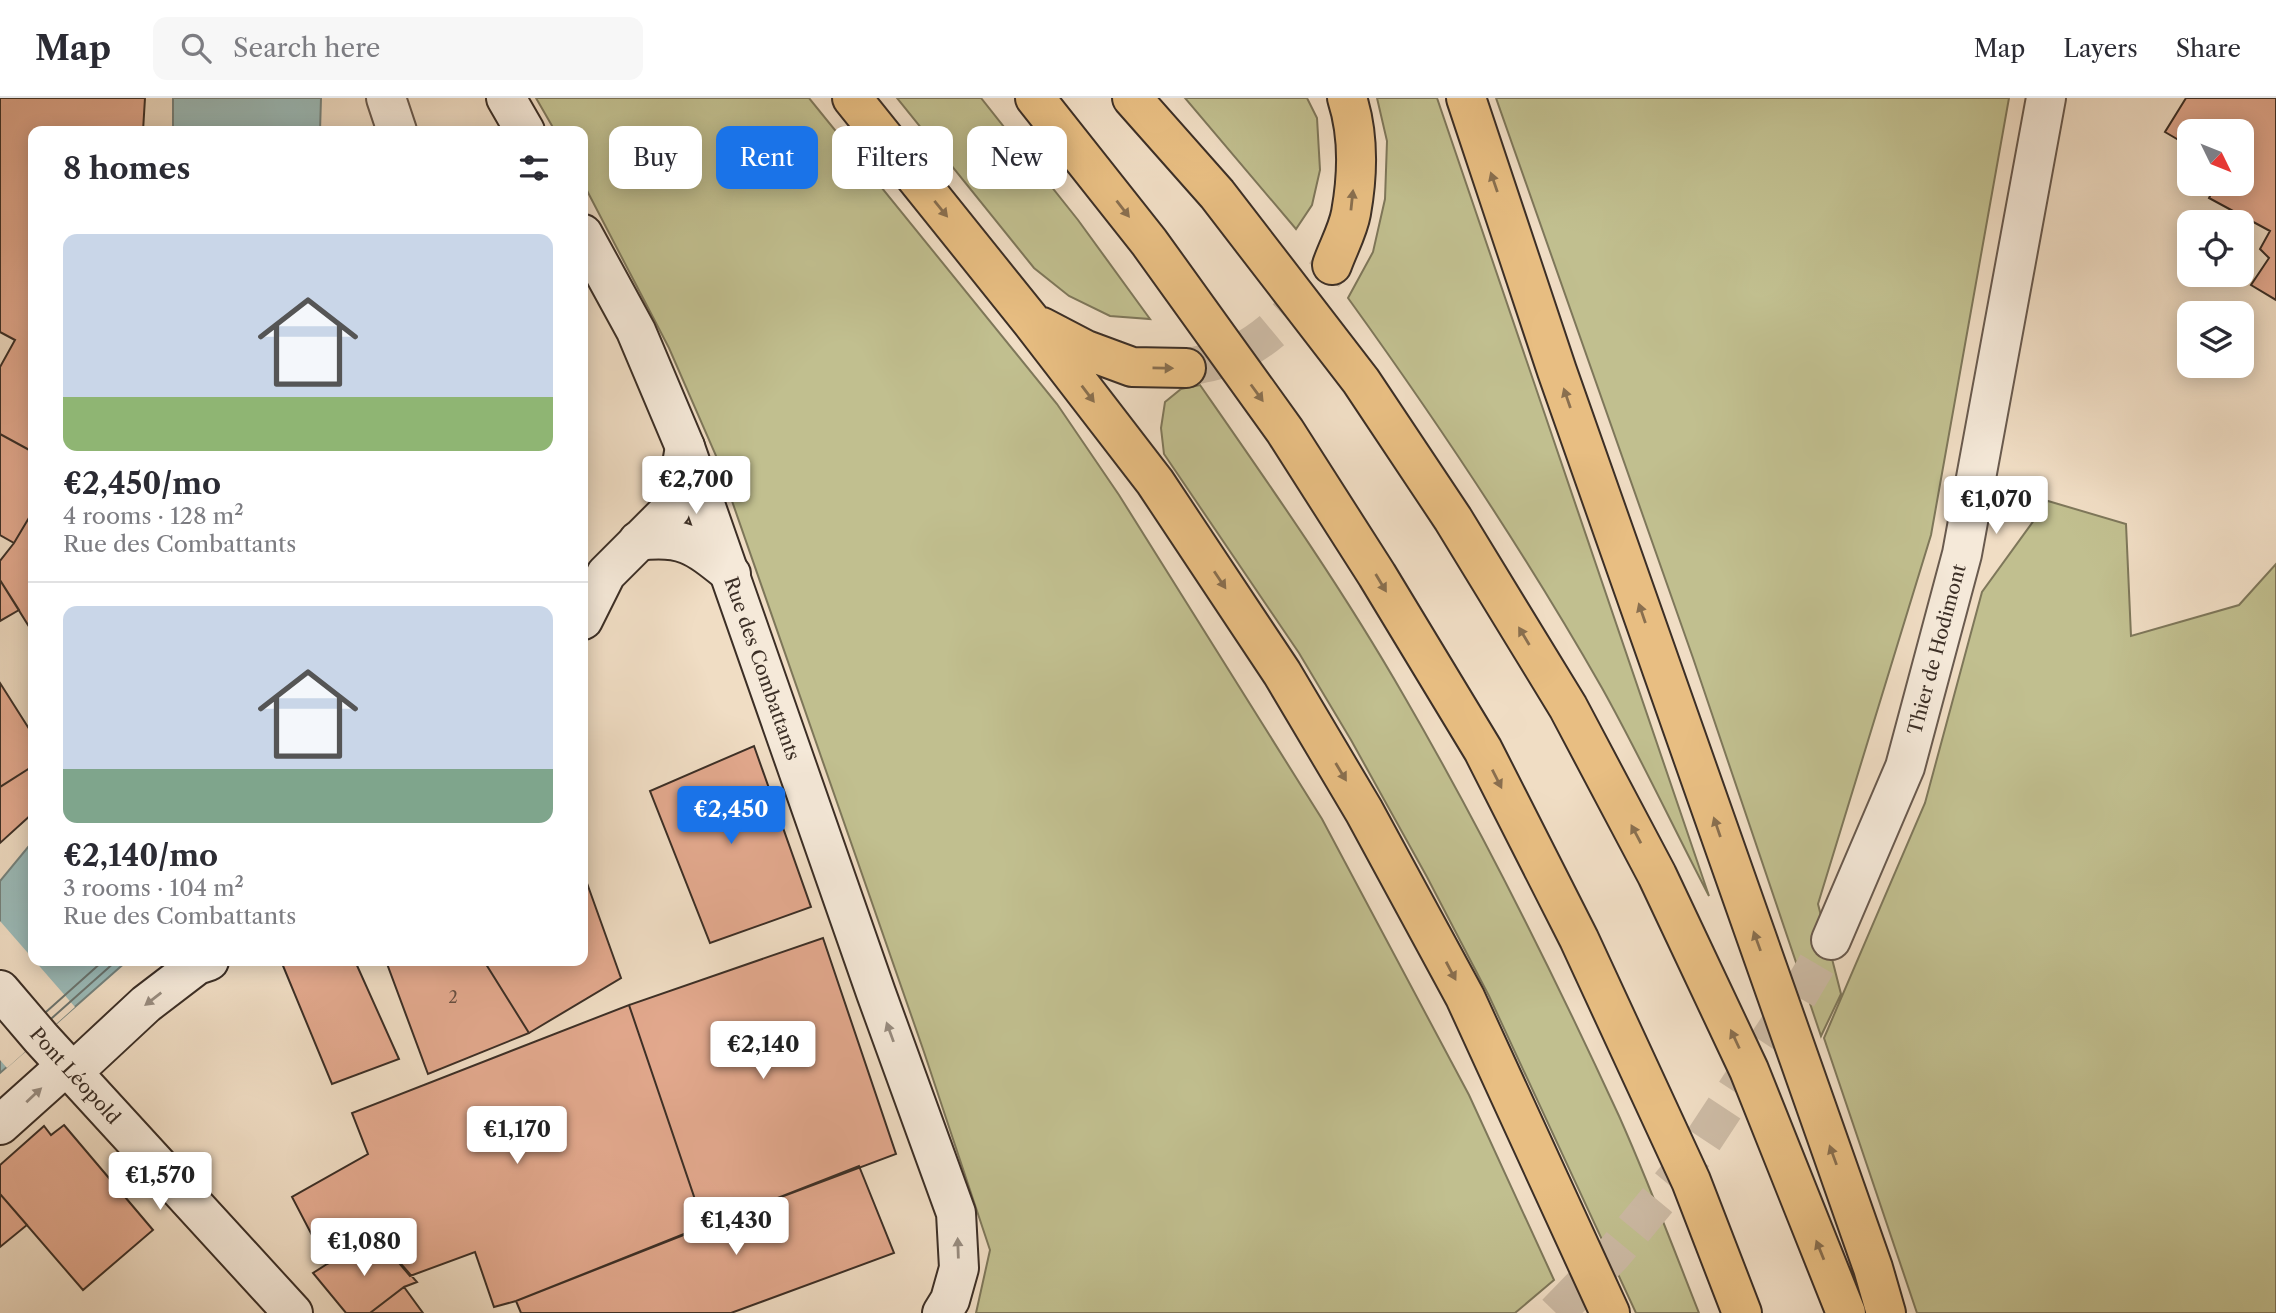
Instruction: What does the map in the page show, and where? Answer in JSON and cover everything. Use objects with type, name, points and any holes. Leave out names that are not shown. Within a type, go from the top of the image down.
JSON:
[{"type":"highway","points":[[852,98],[1031,321],[1154,482],[1282,673],[1364,811],[1465,997],[1610,1313]]},
{"type":"highway","points":[[1035,98],[1149,242],[1285,431],[1377,575],[1483,750],[1578,939],[1691,1181],[1742,1313]]},
{"type":"highway","points":[[1132,98],[1217,194],[1361,381],[1453,519],[1568,707],[1657,875],[1749,1069],[1846,1313]]},
{"type":"highway","points":[[1332,265],[1351,215],[1357,155],[1354,122],[1347,98]]},
{"type":"highway","points":[[1466,98],[1557,371],[1873,1268],[1886,1313]]},
{"type":"highway","points":[[1031,321],[1086,350],[1132,367],[1186,368]]},
{"type":"street","points":[[386,98],[395,126]]},
{"type":"street","points":[[506,98],[522,126]]},
{"type":"street","name":"Thier de Hodimont","points":[[1831,940],[1905,767],[1962,554],[2046,98]]},
{"type":"street","name":"Rue des Combattants","points":[[588,243],[636,331],[685,447],[956,1213],[959,1268],[950,1300],[942,1313]]},
{"type":"street","points":[[588,610],[606,574],[671,509],[685,447]]},
{"type":"street","points":[[638,541],[663,538],[679,541],[702,551],[731,574]]},
{"type":"street","points":[[0,1125],[196,966]]},
{"type":"street","name":"Pont Léopold","points":[[0,990],[293,1313]]},
{"type":"shaded area","points":[[536,98],[809,98],[832,126],[832,189],[883,189],[1057,404],[1119,495],[1322,819],[1469,1095],[1554,1280],[1515,1313],[976,1313],[990,1250],[924,1052],[717,458],[669,348],[588,193],[588,126],[552,126]]},
{"type":"shaded area","points":[[897,98],[981,98],[1003,126],[967,126],[967,185],[953,167],[953,126],[920,126]]},
{"type":"shaded area","points":[[1185,98],[1307,98],[1317,118],[1320,170],[1312,205],[1296,229]]},
{"type":"shaded area","points":[[1377,98],[1437,98],[1709,896],[1630,739],[1543,588],[1415,393],[1348,298],[1373,252],[1385,199],[1387,141]]},
{"type":"shaded area","points":[[1496,98],[2009,98],[1931,535],[1818,904],[1841,994],[1821,1036],[1693,658]]},
{"type":"shaded area","points":[[970,189],[1053,189],[1150,319],[1110,316],[1069,296],[1034,268]]},
{"type":"shaded area","points":[[1200,385],[1356,616],[1462,799],[1543,956],[1619,1116],[1699,1313],[1636,1313],[1489,996],[1427,877],[1299,653],[1164,454],[1161,428],[1165,402],[1181,389]]},
{"type":"shaded area","points":[[2048,501],[2126,524],[2131,636],[2239,605],[2276,564],[2276,1313],[1917,1313],[1824,1038],[1925,803],[1982,592]]},
{"type":"water","points":[[173,98],[321,98],[320,126],[173,126]]},
{"type":"water","points":[[28,847],[28,966],[121,966],[0,1073],[0,881]]},
{"type":"pier","points":[[0,921],[28,953],[28,966],[39,966],[75,1007],[7,1068],[0,1060]]},
{"type":"building","points":[[0,98],[145,98],[143,126],[28,126],[28,449],[0,434],[0,367],[15,340],[0,332]]},
{"type":"building","points":[[2186,98],[2276,98],[2276,300],[2254,287],[2254,280],[2269,258],[2260,249],[2270,231],[2254,222],[2254,210],[2231,210],[2209,198],[2254,196],[2254,119],[2177,119],[2177,139],[2165,132]]},
{"type":"building","points":[[0,434],[28,449],[28,519],[14,543],[0,535]]},
{"type":"building","points":[[28,519],[28,625],[0,580],[0,561]]},
{"type":"building","points":[[0,580],[19,610],[0,621]]},
{"type":"building","points":[[0,683],[28,727],[28,769],[0,787]]},
{"type":"building","points":[[754,746],[811,907],[710,943],[650,791]]},
{"type":"building","points":[[28,769],[28,818],[0,843],[0,787]]},
{"type":"building","points":[[588,886],[621,978],[529,1033],[487,966],[588,966]]},
{"type":"building","points":[[823,938],[896,1154],[704,1226],[629,1005]]},
{"type":"building","points":[[283,966],[357,966],[399,1059],[332,1084]]},
{"type":"building","points":[[388,966],[487,966],[529,1033],[428,1074]]},
{"type":"building","points":[[629,1005],[704,1226],[516,1301],[494,1307],[475,1252],[410,1276],[378,1238],[327,1264],[292,1197],[368,1154],[352,1113]]},
{"type":"building","points":[[64,1125],[153,1230],[83,1290],[0,1194],[0,1165],[44,1126],[51,1135]]},
{"type":"building","points":[[859,1166],[894,1253],[731,1313],[521,1313],[516,1301]]},
{"type":"building","points":[[0,1194],[27,1225],[0,1247]]},
{"type":"building","points":[[378,1238],[417,1282],[404,1287],[370,1313],[346,1313],[313,1273]]},
{"type":"building","points":[[404,1287],[423,1313],[370,1313]]},
{"type":"tunnel","points":[[1186,368],[1227,358],[1254,344],[1290,314],[1332,265]]},
{"type":"tunnel","points":[[1556,1313],[1614,1253],[1689,1162],[1797,998],[1831,940]]}]
